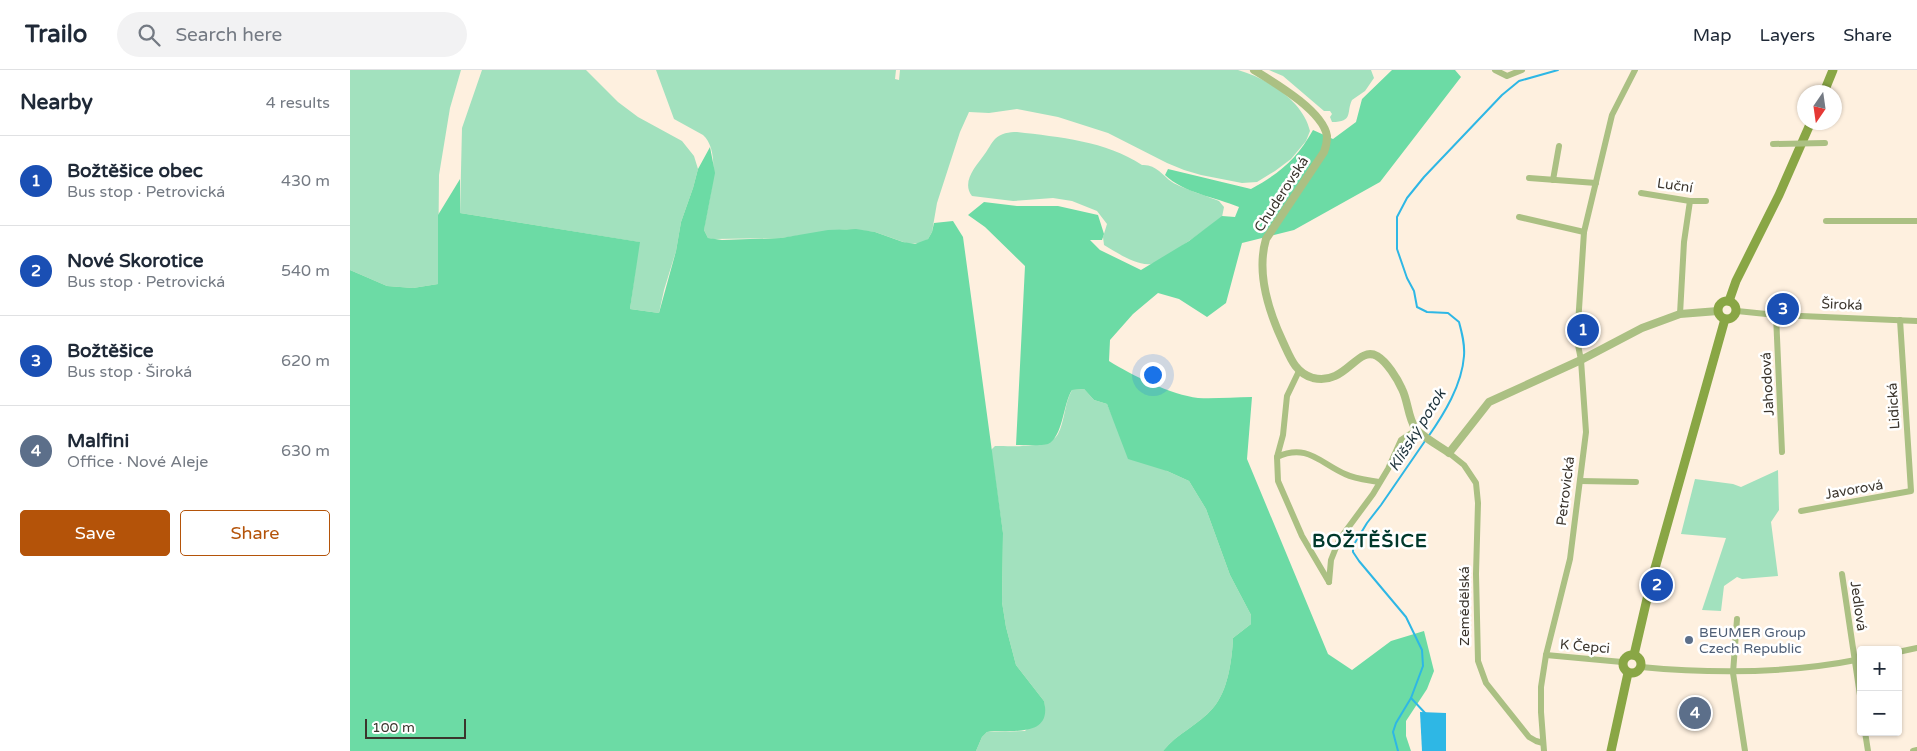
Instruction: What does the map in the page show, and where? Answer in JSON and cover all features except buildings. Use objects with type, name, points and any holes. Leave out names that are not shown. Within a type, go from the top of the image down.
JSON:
[{"type":"main road","points":[[1827,85],[1833,70]]},
{"type":"main road","points":[[1729,301],[1736,281],[1779,195],[1807,130]]},
{"type":"main road","points":[[1729,301],[1735,304],[1737,311],[1733,318],[1724,319],[1721,318],[1718,311],[1720,304],[1729,301]]},
{"type":"main road","points":[[1634,655],[1650,586],[1724,319]]},
{"type":"main road","points":[[1634,655],[1640,659],[1641,666],[1636,673],[1628,673],[1625,671],[1622,662],[1627,656],[1634,655]]},
{"type":"main road","points":[[1611,751],[1628,673]]},
{"type":"street","name":"Chuderovská","points":[[1254,70],[1300,100],[1320,122],[1327,136],[1324,152],[1266,239],[1262,257],[1265,291],[1269,308],[1291,361],[1299,371]]},
{"type":"street","points":[[1495,70],[1507,76],[1522,70]]},
{"type":"street","name":"Petrovická","points":[[1544,751],[1540,712],[1546,655],[1570,559],[1586,432],[1581,360],[1577,340],[1584,232],[1612,116],[1635,70]]},
{"type":"street","points":[[1774,144],[1826,143]]},
{"type":"street","points":[[1553,180],[1559,146]]},
{"type":"street","points":[[1529,178],[1596,183]]},
{"type":"street","name":"Luční","points":[[1641,193],[1690,201],[1706,201]]},
{"type":"street","points":[[1680,314],[1684,242],[1690,201]]},
{"type":"street","points":[[1518,217],[1584,232]]},
{"type":"street","points":[[1826,221],[1917,220]]},
{"type":"street","points":[[1416,430],[1401,440],[1379,482],[1339,540],[1331,560],[1329,582],[1302,536],[1278,481],[1277,457],[1283,435],[1287,396],[1299,371],[1313,378],[1329,379],[1342,374],[1366,354],[1376,355],[1387,365],[1402,389],[1416,430],[1449,453],[1489,402],[1581,360],[1642,328],[1680,314],[1718,311]]},
{"type":"street","name":"Široká","points":[[1737,311],[1917,321]]},
{"type":"street","name":"Jahodová","points":[[1776,314],[1782,452]]},
{"type":"street","name":"Lidická","points":[[1900,320],[1911,491]]},
{"type":"street","points":[[1277,457],[1288,452],[1310,453],[1346,475],[1379,482]]},
{"type":"street","name":"Zemědělská","points":[[1449,453],[1464,466],[1476,482],[1478,503],[1476,574],[1478,661],[1492,692],[1529,737],[1543,743]]},
{"type":"street","points":[[1580,481],[1636,482]]},
{"type":"street","name":"Javorová","points":[[1801,511],[1911,491]]},
{"type":"street","name":"Jedlová","points":[[1842,574],[1857,655]]},
{"type":"street","points":[[1737,619],[1733,673],[1745,751]]},
{"type":"street","points":[[1902,651],[1917,648]]},
{"type":"street","name":"K Čepci","points":[[1546,655],[1622,662]]},
{"type":"street","points":[[1641,666],[1733,673],[1805,669],[1857,660]]},
{"type":"street","points":[[1866,736],[1868,751]]},
{"type":"street","points":[[1913,751],[1917,750]]},
{"type":"green space","points":[[350,70],[461,70],[450,108],[439,175],[438,284],[413,288],[387,286],[350,270]]},
{"type":"green space","points":[[482,70],[586,70],[618,102],[638,117],[682,141],[694,156],[698,169],[681,222],[676,251],[659,313],[630,309],[639,242],[460,213],[462,128]]},
{"type":"green space","points":[[656,70],[896,70],[895,79],[899,80],[900,70],[1238,70],[1271,85],[1292,100],[1306,120],[1310,131],[1306,141],[1291,159],[1257,182],[1242,183],[1184,170],[1108,133],[1058,117],[1017,109],[989,113],[969,112],[960,132],[937,203],[932,232],[928,239],[921,243],[909,244],[875,232],[847,229],[781,238],[713,239],[708,238],[704,230],[711,194],[713,167],[709,144],[703,135],[674,119]]},
{"type":"green space","points":[[1269,70],[1371,70],[1374,78],[1365,91],[1352,100],[1348,116],[1339,122],[1332,122],[1330,111],[1324,111],[1283,76]]},
{"type":"green space","points":[[1392,70],[1455,70],[1461,77],[1380,182],[1294,230],[1242,243],[1226,303],[1207,317],[1179,299],[1158,293],[1133,314],[1110,340],[1109,361],[1152,384],[1176,393],[1198,398],[1252,397],[1247,459],[1328,654],[1352,670],[1391,641],[1424,631],[1434,671],[1427,689],[1406,721],[1406,736],[1411,751],[1163,751],[1207,714],[1218,701],[1226,684],[1232,656],[1233,638],[1251,624],[1251,615],[1230,575],[1206,509],[1189,481],[1167,471],[1128,459],[1107,404],[1094,400],[1084,389],[1072,390],[1060,428],[1053,440],[1045,445],[1016,445],[1025,266],[985,227],[968,215],[984,202],[1017,206],[1058,206],[1098,215],[1104,234],[1102,240],[1090,240],[1100,250],[1141,270],[1189,241],[1222,216],[1235,217],[1239,207],[1181,186],[1165,175],[1168,169],[1251,189],[1271,177],[1287,164],[1301,149],[1313,130],[1333,139],[1356,122],[1362,99]]},
{"type":"green space","points":[[1017,132],[1082,141],[1113,150],[1142,165],[1155,168],[1176,184],[1219,201],[1224,207],[1222,217],[1165,257],[1151,264],[1145,264],[1126,258],[1104,245],[1103,237],[1107,224],[1097,211],[1072,201],[1053,198],[1013,201],[972,196],[968,185],[971,174],[992,142],[1002,134]]},
{"type":"green space","points":[[710,147],[715,173],[704,230],[708,238],[722,240],[781,238],[828,230],[856,229],[875,232],[903,242],[915,244],[928,239],[934,223],[953,221],[963,237],[1003,533],[1002,602],[1006,627],[1016,665],[1044,701],[1045,713],[1042,721],[1036,727],[1028,730],[987,732],[982,737],[976,751],[350,751],[350,270],[387,286],[413,288],[438,284],[438,215],[460,179],[460,213],[640,242],[630,309],[659,313],[676,251],[681,222],[698,169]]},
{"type":"green space","points":[[1084,389],[1094,400],[1107,404],[1116,425],[1167,471],[1189,481],[1206,509],[1230,575],[1251,615],[1251,624],[1233,638],[1232,656],[1226,684],[1218,701],[1207,714],[1163,751],[976,751],[982,737],[987,732],[1025,731],[1045,708],[1044,701],[1016,665],[1006,627],[1002,602],[1003,533],[991,450],[995,446],[1029,446],[1054,439],[1060,429],[1067,401],[1072,390]]},
{"type":"green space","points":[[1778,470],[1779,510],[1771,522],[1778,576],[1742,579],[1737,577],[1724,586],[1721,611],[1702,610],[1726,538],[1681,534],[1695,479],[1733,484],[1741,487]]},
{"type":"water","points":[[1420,712],[1446,713],[1446,751],[1422,751]]},
{"type":"waterway","name":"Klíšský potok","points":[[1428,437],[1446,409],[1460,378],[1463,367],[1464,343],[1459,322],[1448,313],[1427,312],[1417,307],[1414,291],[1407,278],[1397,249],[1397,217],[1407,198],[1424,177],[1502,95],[1519,81],[1558,70]]},
{"type":"waterway","name":"Klíšský potok","points":[[1398,751],[1393,732],[1396,723],[1411,698],[1423,666],[1422,650],[1406,617],[1359,561],[1353,552],[1353,546],[1425,441]]},
{"type":"waterway","points":[[1411,698],[1426,714]]},
{"type":"place","name":"Božtěšice","points":[[1783,309]]},
{"type":"place","name":"Božtěšice obec","points":[[1583,330]]},
{"type":"place","name":"Nové Skorotice","points":[[1657,585]]},
{"type":"place","name":"BEUMER Group Czech Republic","points":[[1689,640]]},
{"type":"place","name":"Malfini","points":[[1695,713]]},
{"type":"district","name":"BOŽTĚŠICE","points":[[1370,540]]}]
